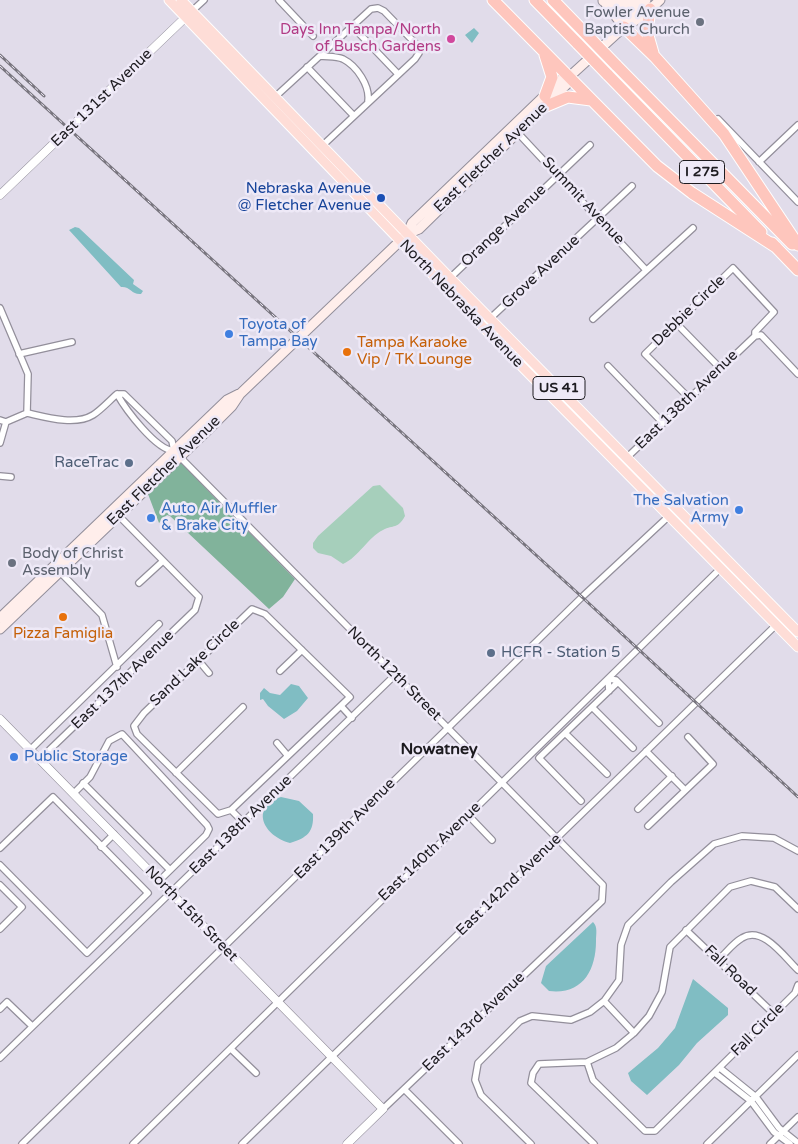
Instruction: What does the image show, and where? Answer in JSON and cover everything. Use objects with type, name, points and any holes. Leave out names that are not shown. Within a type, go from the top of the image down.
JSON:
[{"type":"highway","points":[[493,0],[665,173],[776,248]]},
{"type":"highway","name":"I 275","points":[[535,0],[798,270]]},
{"type":"highway","name":"I 275","points":[[553,0],[798,251]]},
{"type":"highway","points":[[647,3],[646,32],[655,57]]},
{"type":"highway","points":[[624,27],[655,57],[738,152],[798,245]]},
{"type":"highway","points":[[545,53],[552,77],[544,102],[568,97],[591,100]]},
{"type":"main road","name":"North Nebraska Avenue","points":[[169,0],[189,14],[244,74],[299,129],[400,241],[798,647]]},
{"type":"main road","name":"North Nebraska Avenue","points":[[181,0],[189,14]]},
{"type":"main road","points":[[603,0],[624,4],[647,3]]},
{"type":"main road","points":[[603,0],[624,27]]},
{"type":"main road","name":"East Fletcher Avenue","points":[[407,234],[412,223],[544,102],[568,84],[569,77],[624,27],[647,3],[660,0]]},
{"type":"main road","name":"North Nebraska Avenue","points":[[244,74],[275,97],[299,129],[322,146],[798,632]]},
{"type":"main road","name":"East Fletcher Avenue","points":[[0,618],[118,515],[177,454],[232,406],[240,394],[407,234],[419,228],[518,133],[544,102]]},
{"type":"main road","points":[[503,346],[513,351],[539,376],[546,375]]},
{"type":"main road","points":[[549,394],[560,397],[573,411],[602,432]]},
{"type":"main road","name":"East Fletcher Avenue","points":[[0,629],[149,474],[177,454]]},
{"type":"main road","points":[[118,515],[149,474]]},
{"type":"main road","points":[[714,561],[725,557]]},
{"type":"main road","points":[[776,625],[777,611]]},
{"type":"street","name":"East 131st Avenue","points":[[0,195],[204,0]]},
{"type":"street","points":[[279,0],[312,36]]},
{"type":"street","points":[[275,97],[342,34],[354,27],[371,9],[378,8],[418,46],[419,53],[322,146]]},
{"type":"street","points":[[354,27],[398,74]]},
{"type":"street","points":[[320,56],[344,60],[356,70],[368,88],[368,102]]},
{"type":"street","points":[[308,68],[354,116]]},
{"type":"street","points":[[692,98],[699,99],[798,202]]},
{"type":"street","points":[[759,162],[798,125]]},
{"type":"street","name":"Summit Avenue","points":[[518,133],[599,217],[646,270]]},
{"type":"street","name":"Orange Avenue","points":[[450,278],[590,144]]},
{"type":"street","name":"Grove Avenue","points":[[482,326],[632,186]]},
{"type":"street","points":[[593,318],[693,228]]},
{"type":"street","name":"Debbie Circle","points":[[688,397],[645,354],[733,268],[774,312],[754,332],[754,336]]},
{"type":"street","points":[[0,308],[28,374],[27,413]]},
{"type":"street","points":[[677,324],[720,368]]},
{"type":"street","points":[[754,336],[761,335],[798,374]]},
{"type":"street","name":"East 138th Avenue","points":[[619,465],[754,336]]},
{"type":"street","points":[[19,354],[72,342]]},
{"type":"street","points":[[608,366],[662,422]]},
{"type":"street","points":[[116,394],[137,421],[165,450],[177,454]]},
{"type":"street","points":[[0,443],[3,421],[27,413],[61,419],[80,419],[92,416],[116,394],[124,394],[172,441],[177,454]]},
{"type":"street","name":"North 12th Street","points":[[177,454],[603,885],[602,901]]},
{"type":"street","points":[[0,476],[11,477]]},
{"type":"street","points":[[118,515],[163,561],[139,583]]},
{"type":"street","name":"East 139th Avenue","points":[[22,1144],[447,728],[669,516]]},
{"type":"street","name":"East 140th Avenue","points":[[133,1144],[721,568],[725,557]]},
{"type":"street","name":"East 137th Avenue","points":[[40,759],[195,610],[199,597],[163,561]]},
{"type":"street","points":[[57,569],[102,615],[117,667]]},
{"type":"street","name":"Sand Lake Circle","points":[[231,810],[218,814],[137,734],[134,726],[144,713],[252,609],[265,614],[350,697],[341,706]]},
{"type":"street","points":[[31,749],[159,624]]},
{"type":"street","name":"East 142nd Avenue","points":[[242,1144],[776,625]]},
{"type":"street","points":[[280,671],[302,650]]},
{"type":"street","points":[[199,661],[210,673]]},
{"type":"street","name":"East 138th Avenue","points":[[0,1058],[395,675]]},
{"type":"street","points":[[608,691],[608,679],[618,682],[659,723]]},
{"type":"street","points":[[581,801],[539,758],[618,682]]},
{"type":"street","points":[[243,822],[231,810],[341,706],[352,718]]},
{"type":"street","points":[[176,773],[243,707]]},
{"type":"street","points":[[592,707],[633,748]]},
{"type":"street","name":"North 15th Street","points":[[0,719],[383,1109]]},
{"type":"street","points":[[565,733],[607,774]]},
{"type":"street","points":[[74,793],[90,777],[109,741],[122,734],[207,824],[206,835],[159,881]]},
{"type":"street","points":[[648,826],[713,764],[688,737]]},
{"type":"street","points":[[277,742],[288,756]]},
{"type":"street","points":[[646,751],[685,790]]},
{"type":"street","points":[[638,809],[672,776]]},
{"type":"street","points":[[83,783],[170,870]]},
{"type":"street","points":[[0,848],[53,797],[100,847],[148,893],[86,953],[0,865]]},
{"type":"street","points":[[468,815],[492,840]]},
{"type":"street","points":[[100,847],[114,834]]},
{"type":"street","points":[[531,1144],[481,1095],[475,1080],[478,1063],[520,1021],[532,1016],[571,1020],[590,1012],[604,1001],[619,980],[621,945],[628,925],[670,882],[714,844],[742,836],[774,838],[798,851]]},
{"type":"street","points":[[594,1144],[531,1083],[533,1073],[539,1064],[587,1062],[616,1048],[634,1033],[649,1016],[662,992],[670,947],[730,887],[751,881],[775,887],[798,909]]},
{"type":"street","points":[[0,885],[22,907],[0,929]]},
{"type":"street","name":"East 143rd Avenue","points":[[347,1144],[602,901]]},
{"type":"street","name":"Fall Road","points":[[686,930],[719,959],[773,1013]]},
{"type":"street","points":[[719,959],[742,938],[753,935],[765,938],[798,970]]},
{"type":"street","name":"Fall Circle","points":[[587,1062],[593,1080],[644,1131],[655,1131],[795,992],[798,985]]},
{"type":"street","points":[[604,1001],[634,1033]]},
{"type":"street","points":[[0,1009],[7,1002],[32,1026]]},
{"type":"street","points":[[230,1049],[256,1074]]},
{"type":"street","points":[[707,1144],[798,1055]]},
{"type":"street","points":[[717,1070],[753,1099],[790,1144]]},
{"type":"street","points":[[404,1089],[460,1144]]},
{"type":"street","points":[[770,1144],[798,1117]]},
{"type":"street","points":[[781,1133],[798,1143]]},
{"type":"green space","points":[[180,462],[295,579],[283,597],[269,609],[170,516],[167,515],[159,523],[148,494]]},
{"type":"green space","points":[[380,485],[403,508],[405,516],[400,523],[377,533],[354,557],[343,564],[331,556],[318,553],[313,548],[313,543],[318,536],[373,486]]},
{"type":"water","points":[[474,28],[479,33],[472,43],[465,35]]},
{"type":"water","points":[[75,227],[79,228],[134,280],[133,284],[143,291],[141,294],[121,287],[69,230]]},
{"type":"water","points":[[291,684],[299,686],[308,698],[297,711],[284,719],[268,706],[263,699],[260,700],[260,693],[264,688],[270,693],[280,695]]},
{"type":"water","points":[[281,797],[299,801],[313,814],[311,830],[301,839],[290,843],[273,834],[264,822],[265,808],[271,802]]},
{"type":"water","points":[[593,922],[596,926],[595,952],[590,971],[585,979],[570,989],[549,991],[541,983],[546,966]]},
{"type":"water","points":[[693,979],[728,1008],[728,1015],[697,1043],[679,1065],[647,1095],[631,1081],[628,1073],[658,1048],[675,1028]]},
{"type":"railway","points":[[0,55],[44,96]]},
{"type":"railway","points":[[0,66],[582,597],[798,797]]},
{"type":"place","name":"Fowler Avenue Baptist Church","points":[[700,22]]},
{"type":"place","name":"Days Inn Tampa/North of Busch Gardens","points":[[451,39]]},
{"type":"place","name":"Nebraska Avenue @ Fletcher Avenue","points":[[381,198]]},
{"type":"place","name":"Toyota of Tampa Bay","points":[[229,334]]},
{"type":"place","name":"Tampa Karaoke Vip / TK Lounge","points":[[347,352]]},
{"type":"place","name":"RaceTrac","points":[[129,463]]},
{"type":"place","name":"The Salvation Army","points":[[739,510]]},
{"type":"place","name":"Auto Air Muffler & Brake City","points":[[151,518]]},
{"type":"place","name":"Body of Christ Assembly","points":[[12,563]]},
{"type":"place","name":"Pizza Famiglia","points":[[63,617]]},
{"type":"place","name":"HCFR - Station 5","points":[[491,653]]},
{"type":"place","name":"Public Storage","points":[[14,757]]},
{"type":"district","name":"Nowatney","points":[[439,750]]}]
